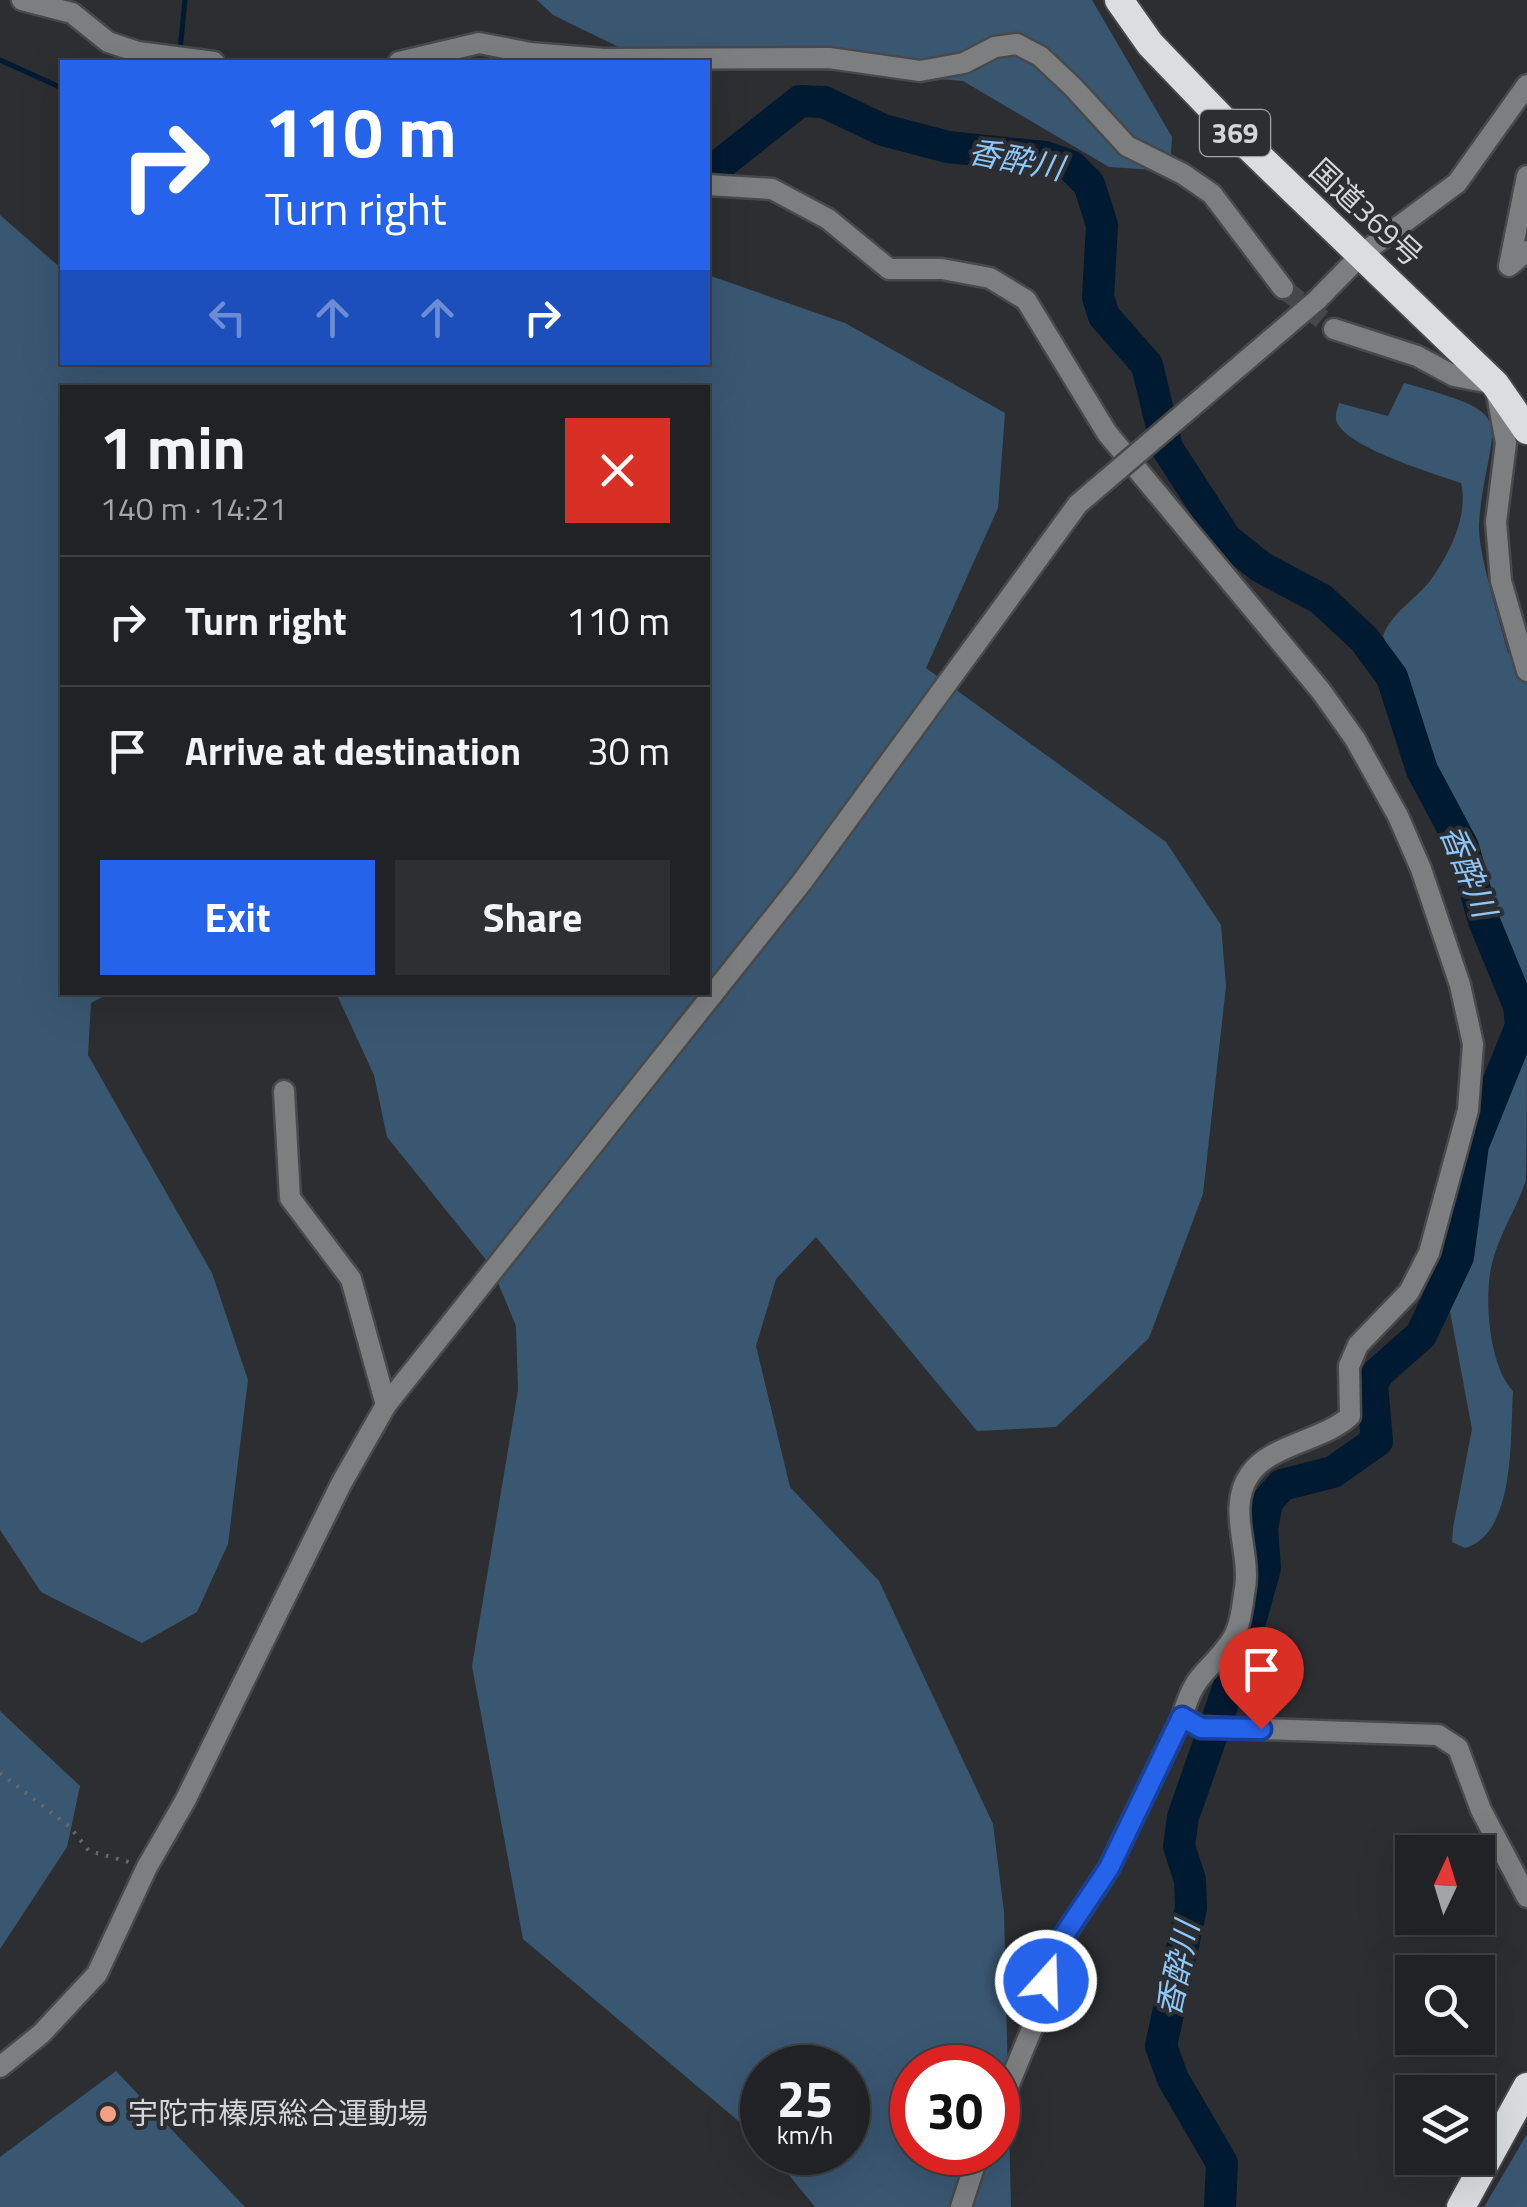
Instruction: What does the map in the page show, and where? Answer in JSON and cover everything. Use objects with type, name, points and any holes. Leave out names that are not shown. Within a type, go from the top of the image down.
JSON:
[{"type":"highway","name":"国道369号","points":[[1120,0],[1150,44],[1250,148],[1364,253],[1495,384],[1527,430]]},
{"type":"highway","points":[[1460,2207],[1527,2087]]},
{"type":"street","points":[[22,0],[72,14],[108,42],[141,57],[196,60]]},
{"type":"street","points":[[407,60],[478,43],[531,54],[604,59],[829,58],[920,72],[964,63],[995,46],[1017,44],[1040,56],[1127,146],[1212,194],[1284,288]]},
{"type":"street","points":[[0,2067],[41,2034],[97,1974],[147,1866],[186,1801],[342,1484],[386,1406],[802,882],[1078,504],[1196,398],[1317,300],[1364,253],[1457,183],[1527,85]]},
{"type":"street","points":[[1527,176],[1509,266],[1527,251]]},
{"type":"street","points":[[710,184],[772,189],[828,219],[889,270],[942,270],[990,278],[1026,300],[1107,433],[1321,691],[1355,739],[1421,870],[1460,985],[1473,1044],[1468,1110],[1429,1253],[1409,1292],[1358,1345],[1349,1366],[1350,1416],[1334,1430],[1253,1470],[1244,1485],[1239,1513],[1246,1581],[1233,1639],[1192,1682],[1192,1722],[1109,1868],[1052,1953],[1040,2009],[1020,2058]]},
{"type":"street","points":[[1334,329],[1418,356],[1454,376],[1495,384],[1506,443],[1496,522],[1501,582],[1527,671]]},
{"type":"street","points":[[284,1091],[290,1198],[351,1279],[386,1406]]},
{"type":"street","points":[[1192,1722],[1225,1728],[1438,1734],[1458,1748],[1481,1810],[1527,1897]]},
{"type":"street","points":[[960,2207],[971,2175]]},
{"type":"path","points":[[0,1773],[70,1827],[89,1850],[147,1866]]},
{"type":"shaded area","points":[[537,0],[1092,0],[1172,137],[1170,171],[1109,167],[963,81],[637,56],[553,15]]},
{"type":"shaded area","points":[[0,215],[60,267],[60,365],[710,365],[710,276],[845,323],[1005,413],[998,508],[926,668],[1166,842],[1221,925],[1226,986],[1203,1194],[1149,1338],[1056,1427],[977,1431],[816,1237],[776,1279],[756,1346],[790,1487],[879,1581],[993,1824],[1004,1912],[1007,2045],[890,2045],[890,2175],[1010,2175],[1011,2207],[815,2207],[789,2175],[870,2175],[870,2045],[740,2045],[740,2122],[523,1939],[472,1666],[518,1390],[516,1326],[491,1266],[387,1137],[374,1075],[337,995],[710,995],[710,385],[60,385],[60,995],[106,995],[91,1003],[88,1055],[212,1273],[248,1380],[228,1544],[197,1612],[142,1643],[41,1592],[0,1530]]},
{"type":"shaded area","points":[[1404,383],[1469,404],[1484,414],[1491,426],[1479,535],[1508,653],[1527,663],[1527,987],[1383,636],[1444,559],[1460,521],[1461,483],[1361,444],[1336,420],[1339,403],[1388,416]]},
{"type":"shaded area","points":[[1527,1034],[1526,1180],[1496,1249],[1489,1287],[1494,1352],[1513,1391],[1507,1481],[1494,1524],[1482,1539],[1465,1548],[1452,1542],[1472,1429],[1449,1306],[1469,1234],[1485,1140]]},
{"type":"shaded area","points":[[0,1711],[80,1786],[67,1847],[0,1949]]},
{"type":"shaded area","name":"宇陀市榛原総合運動場","points":[[116,2071],[245,2207],[0,2207],[0,2157]]},
{"type":"shaded area","points":[[1527,2134],[1527,2207],[1484,2207]]},
{"type":"waterway","points":[[180,51],[185,0]]},
{"type":"waterway","points":[[0,60],[60,87]]},
{"type":"waterway","name":"香酔川","points":[[710,172],[800,101],[824,102],[883,130],[948,147],[1045,157],[1071,166],[1089,184],[1102,225],[1098,297],[1104,316],[1147,365],[1167,448],[1226,539],[1261,567],[1321,599],[1364,639],[1392,677],[1422,770],[1463,847],[1484,921],[1519,1006],[1521,1026],[1473,1145],[1458,1257],[1421,1335],[1378,1373],[1372,1385],[1377,1441],[1333,1472],[1282,1485],[1267,1502],[1262,1529],[1265,1568],[1244,1643],[1183,1817],[1179,1846],[1190,1880],[1191,1908],[1161,2046],[1173,2079],[1222,2163],[1220,2207]]},
{"type":"tunnel","points":[[1283,288],[1334,329]]},
{"type":"place","name":"宇陀市榛原総合運動場","points":[[108,2114]]},
{"type":"route","points":[[1046,1981],[1052,1953],[1109,1868],[1182,1717],[1201,1728],[1261,1729]]}]
